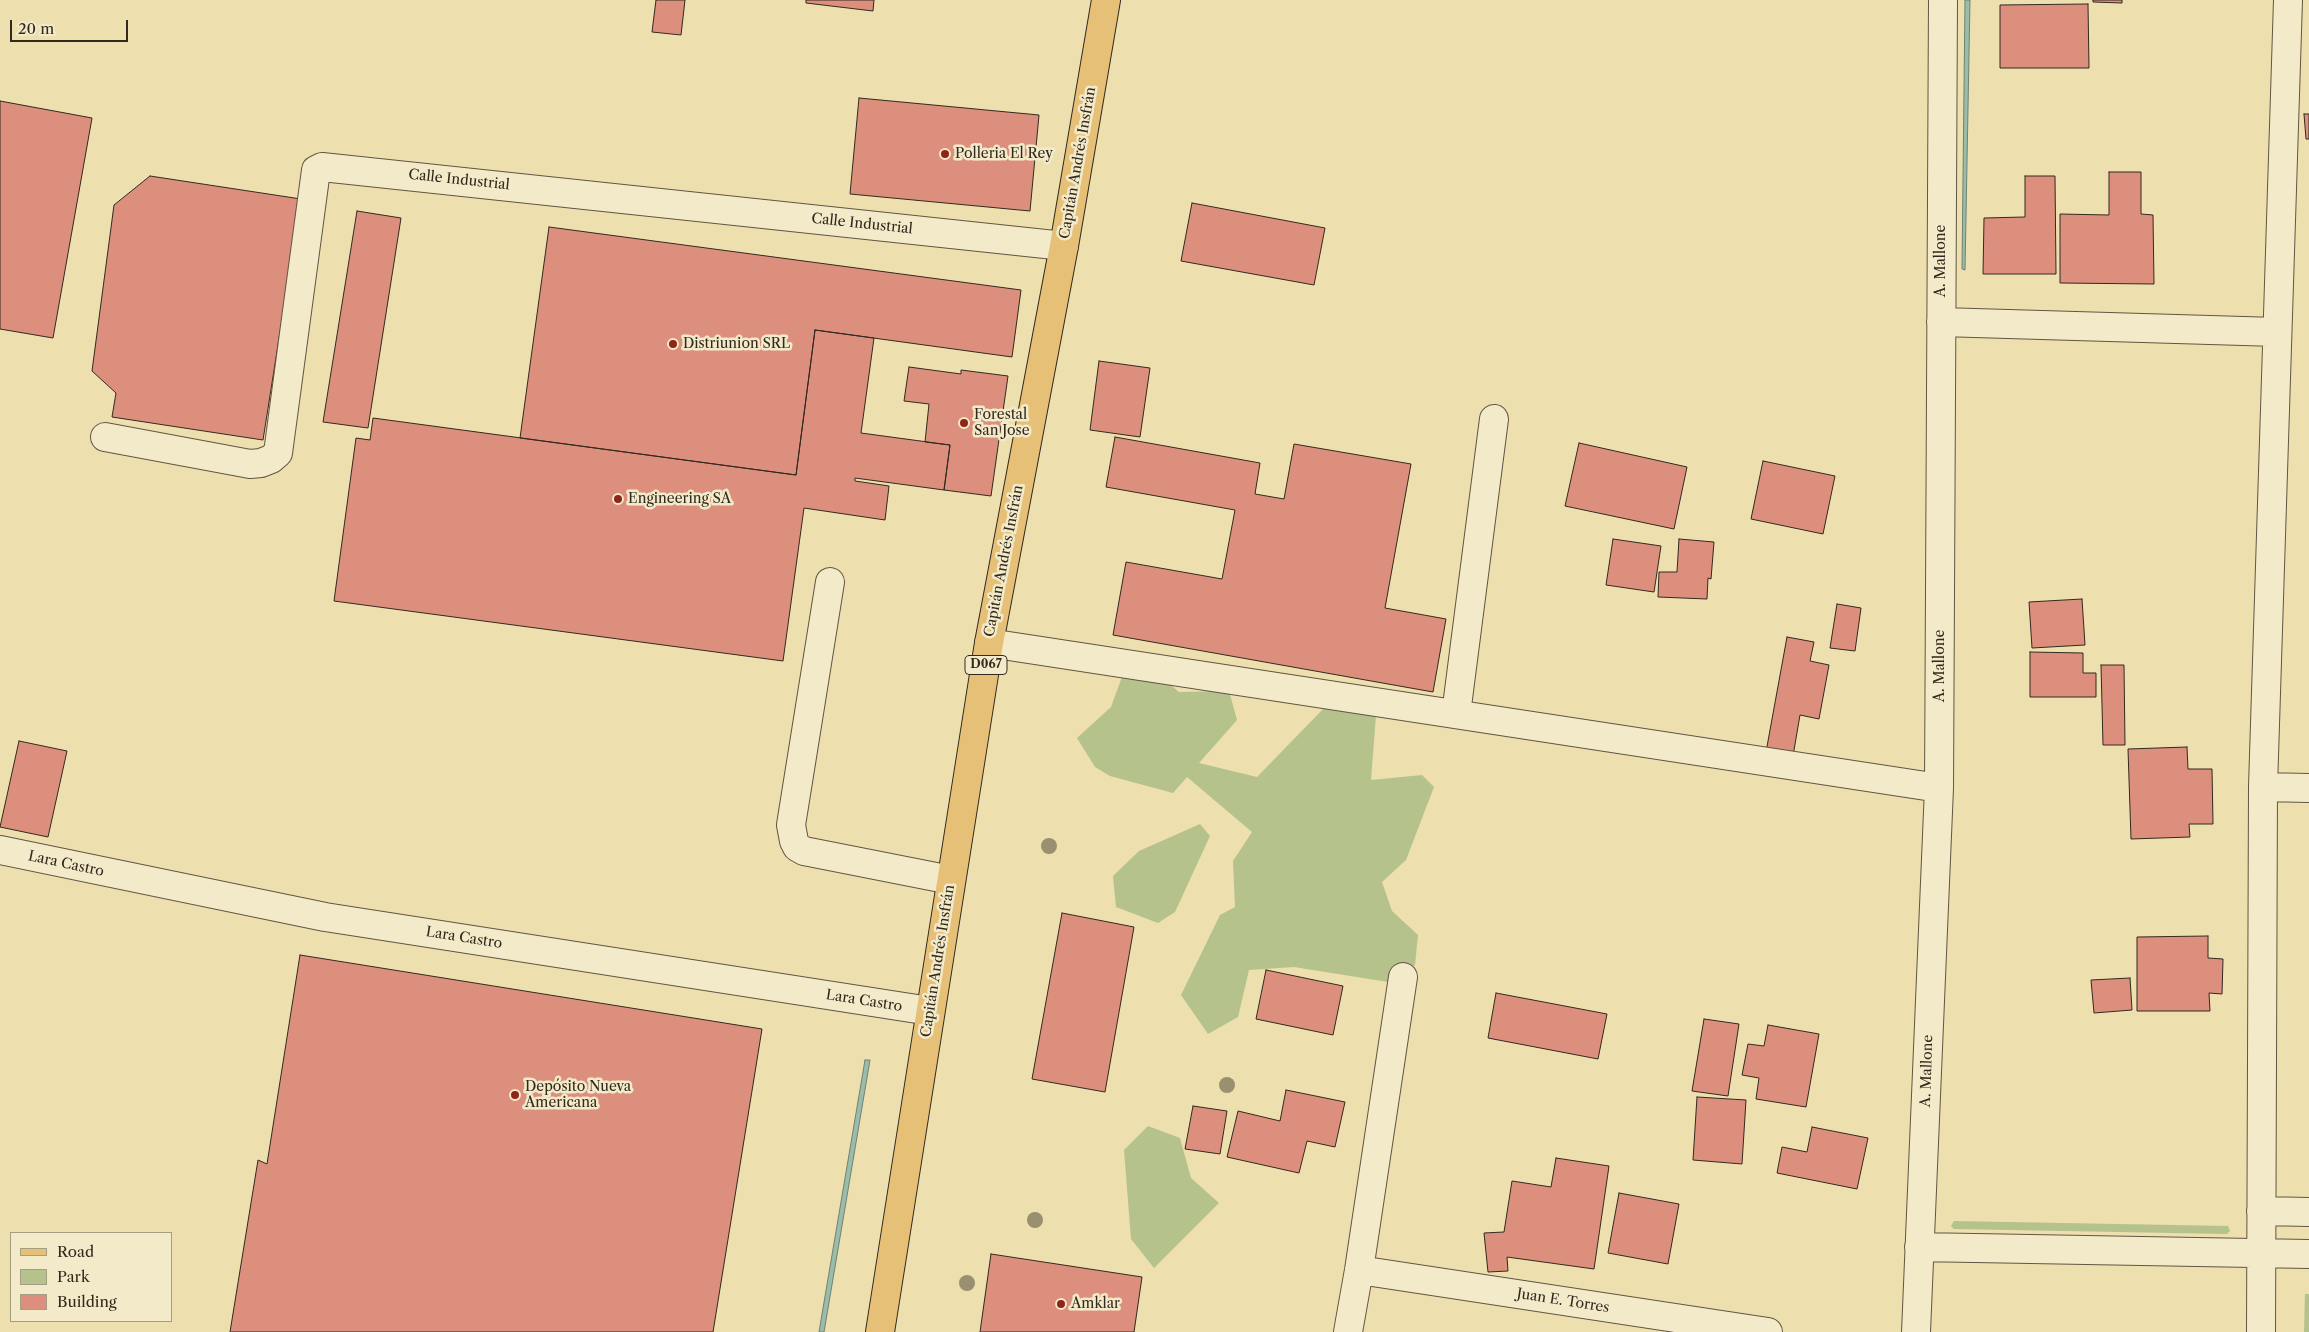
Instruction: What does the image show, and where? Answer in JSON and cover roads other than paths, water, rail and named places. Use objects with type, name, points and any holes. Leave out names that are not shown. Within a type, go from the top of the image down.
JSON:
[{"type":"main road","name":"Capitán Andrés Insfrán","points":[[880,1332],[989,643],[1064,246],[1106,0]]},
{"type":"street","name":"A. Mallone","points":[[1916,1332],[1939,788],[1943,0]]},
{"type":"street","points":[[2261,1332],[2263,787],[2288,0]]},
{"type":"street","name":"Calle Industrial","points":[[105,437],[250,464],[261,463],[271,459],[278,453],[316,170],[322,166],[1064,246]]},
{"type":"street","points":[[1941,322],[2277,332]]},
{"type":"street","points":[[1456,714],[1494,419]]},
{"type":"street","points":[[830,582],[791,824],[794,840],[797,847],[804,851],[951,880]]},
{"type":"street","points":[[989,643],[1939,788]]},
{"type":"street","points":[[2263,787],[2309,788]]},
{"type":"street","name":"Lara Castro","points":[[0,850],[325,917],[930,1011]]},
{"type":"street","points":[[1348,1332],[1403,977]]},
{"type":"street","points":[[2261,1212],[2309,1212]]},
{"type":"street","points":[[1919,1247],[2309,1254]]},
{"type":"street","name":"Juan E. Torres","points":[[1359,1270],[1768,1332]]},
{"type":"place","name":"Polleria El Rey","points":[[945,154]]},
{"type":"place","name":"Distriunion SRL","points":[[673,344]]},
{"type":"place","name":"Forestal San Jose","points":[[964,423]]},
{"type":"place","name":"Engineering SA","points":[[618,499]]},
{"type":"place","name":"Depósito Nueva Americana","points":[[515,1095]]},
{"type":"place","name":"Amklar","points":[[1061,1304]]}]
